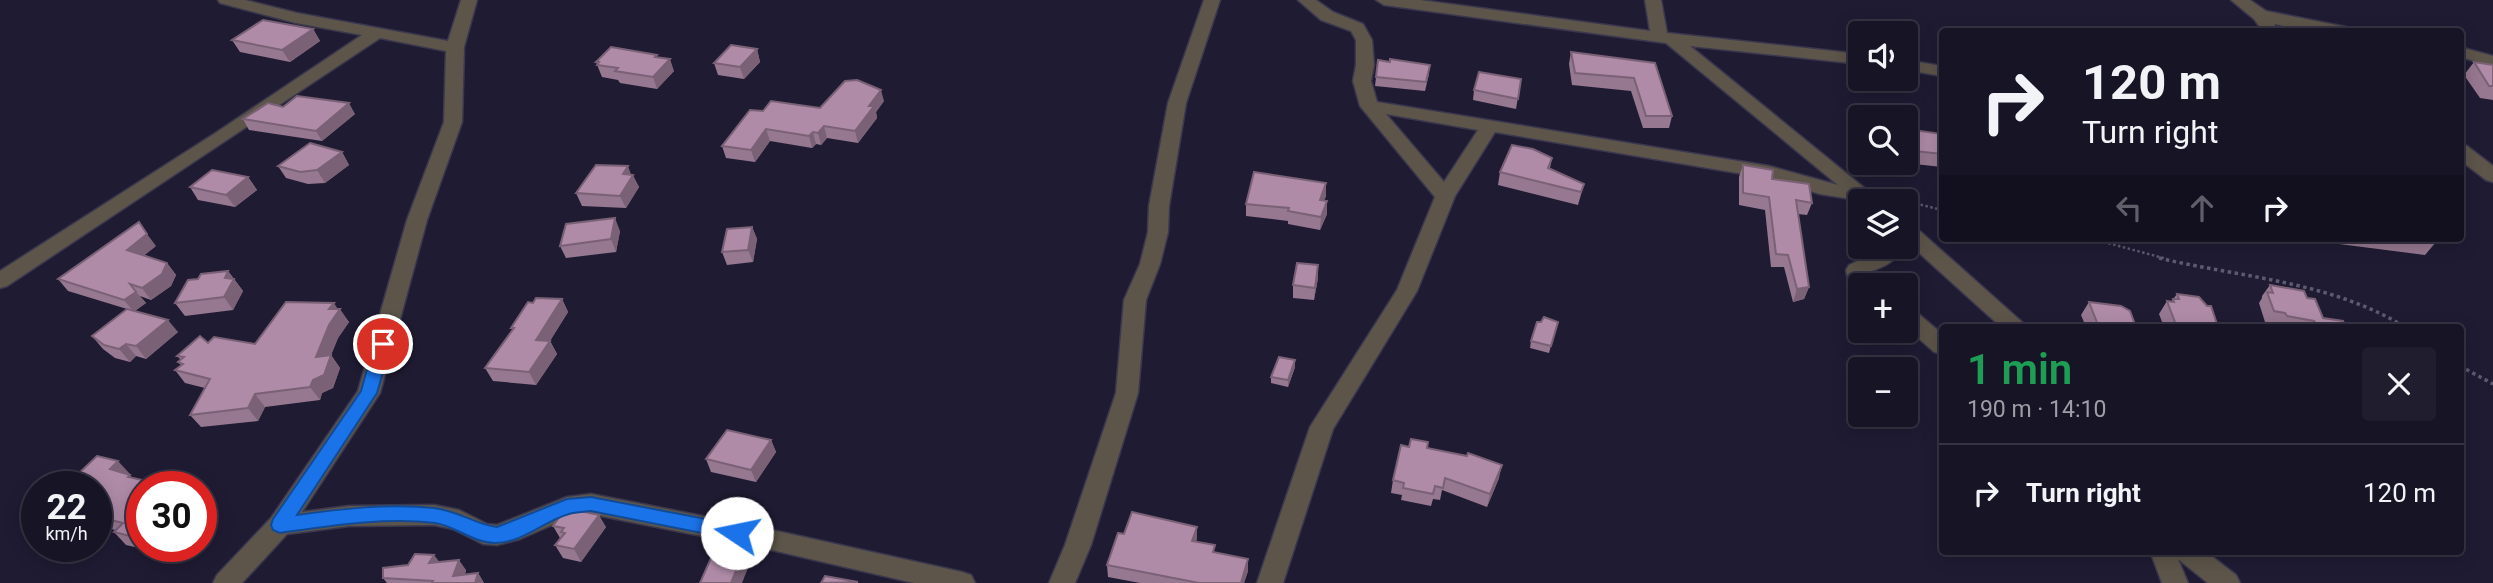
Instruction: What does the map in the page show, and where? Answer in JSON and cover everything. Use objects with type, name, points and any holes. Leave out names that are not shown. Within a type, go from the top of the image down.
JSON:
[{"type":"street","points":[[226,0],[296,18],[455,47]]},
{"type":"street","points":[[226,583],[280,525],[369,393],[417,220],[453,122],[455,47],[469,0]]},
{"type":"street","points":[[1062,583],[1078,545],[1127,393],[1135,300],[1150,264],[1158,232],[1159,206],[1177,103],[1212,0]]},
{"type":"street","points":[[1307,0],[1327,16],[1357,28],[1364,40],[1365,65],[1362,81],[1369,106],[1445,196]]},
{"type":"street","points":[[1384,0],[1447,4],[1703,43],[1848,58]]},
{"type":"street","points":[[1653,0],[1664,36],[1750,100],[1856,189]]},
{"type":"street","points":[[2239,0],[2260,15],[2269,28]]},
{"type":"street","points":[[2260,15],[2319,28]]},
{"type":"street","points":[[0,281],[224,136],[375,34]]},
{"type":"street","points":[[2464,53],[2493,61]]},
{"type":"street","points":[[1918,67],[1939,70]]},
{"type":"street","points":[[1369,106],[1778,174],[1848,194]]},
{"type":"street","points":[[1270,583],[1322,427],[1407,291],[1445,196],[1489,127]]},
{"type":"street","points":[[2464,149],[2493,153]]},
{"type":"street","points":[[2464,152],[2493,176]]},
{"type":"street","points":[[1918,241],[2011,324]]},
{"type":"street","points":[[1856,273],[1856,270],[1880,259]]},
{"type":"street","points":[[1918,325],[1939,343]]},
{"type":"street","points":[[280,525],[349,516],[433,515],[459,520],[484,534],[497,535],[511,532],[567,506],[591,504],[763,538],[962,583]]},
{"type":"street","points":[[2164,555],[2175,583]]},
{"type":"street","points":[[2191,555],[2227,583]]},
{"type":"path","points":[[1918,204],[1939,209]]},
{"type":"path","points":[[2104,242],[2180,263],[2282,281],[2351,302],[2399,324]]},
{"type":"path","points":[[2464,368],[2493,384]]},
{"type":"building","points":[[263,20],[313,29],[282,50],[232,40]]},
{"type":"building","points":[[731,45],[757,49],[740,67],[714,63]]},
{"type":"building","points":[[611,47],[670,59],[653,77],[597,65],[599,62],[596,62]]},
{"type":"building","points":[[1571,52],[1655,63],[1672,116],[1646,116],[1634,78],[1575,73]]},
{"type":"building","points":[[1390,59],[1430,65],[1426,82],[1376,77],[1378,60],[1390,62]]},
{"type":"building","points":[[2474,62],[2493,65],[2493,86],[2489,86]]},
{"type":"building","points":[[1479,72],[1521,79],[1518,99],[1474,90]]},
{"type":"building","points":[[857,80],[881,90],[869,106],[874,106],[855,131],[824,126],[818,133],[813,132],[809,136],[766,129],[751,150],[722,146],[750,110],[763,111],[771,101],[820,108],[845,81]]},
{"type":"building","points":[[297,96],[349,103],[316,131],[243,119],[268,103],[283,107]]},
{"type":"building","points":[[1918,131],[1939,134],[1939,154],[1918,151]]},
{"type":"building","points":[[310,143],[342,152],[317,170],[300,172],[278,166]]},
{"type":"building","points":[[1512,145],[1533,149],[1552,158],[1548,168],[1584,184],[1581,192],[1500,172]]},
{"type":"building","points":[[596,165],[628,166],[623,174],[633,175],[620,196],[576,193]]},
{"type":"building","points":[[1743,165],[1773,170],[1772,179],[1809,184],[1812,203],[1796,200],[1809,287],[1797,289],[1788,255],[1776,254],[1769,197],[1743,193]]},
{"type":"building","points":[[212,170],[248,177],[226,195],[190,187]]},
{"type":"building","points":[[1254,172],[1326,183],[1320,200],[1327,201],[1321,217],[1288,211],[1289,208],[1246,204]]},
{"type":"building","points":[[615,218],[611,239],[560,246],[566,224]]},
{"type":"building","points":[[139,222],[147,234],[127,250],[167,263],[162,274],[142,288],[130,284],[136,292],[124,300],[58,279]]},
{"type":"building","points":[[752,227],[748,250],[722,252],[727,229]]},
{"type":"building","points":[[1297,263],[1318,265],[1315,288],[1293,285]]},
{"type":"building","points":[[228,271],[225,278],[234,279],[224,297],[175,303],[188,280],[198,279],[201,274]]},
{"type":"building","points":[[2270,285],[2304,291],[2307,298],[2315,299],[2323,318],[2343,321],[2344,324],[2316,324],[2314,321],[2274,311],[2267,292],[2273,293]]},
{"type":"building","points":[[2177,294],[2199,297],[2207,306],[2211,306],[2217,324],[2176,324],[2167,301],[2174,302],[2173,299],[2179,299]]},
{"type":"building","points":[[536,298],[562,299],[536,340],[550,341],[529,372],[485,368],[514,328],[511,328],[528,302],[533,303]]},
{"type":"building","points":[[286,302],[334,303],[329,309],[340,309],[329,325],[316,357],[331,355],[324,375],[313,380],[310,387],[255,394],[248,408],[190,415],[210,379],[175,370],[183,364],[178,362],[184,357],[177,356],[200,336],[208,343],[214,337],[255,344]]},
{"type":"building","points":[[2089,302],[2121,306],[2130,311],[2135,324],[2098,324]]},
{"type":"building","points":[[127,309],[168,320],[136,346],[126,344],[119,349],[104,345],[92,336]]},
{"type":"building","points":[[1544,317],[1558,322],[1551,346],[1531,341],[1537,322],[1541,322]]},
{"type":"building","points":[[1279,357],[1295,360],[1288,380],[1271,377]]},
{"type":"building","points":[[727,430],[771,440],[751,470],[706,459]]},
{"type":"building","points":[[1411,439],[1428,442],[1427,448],[1467,456],[1468,453],[1502,465],[1490,494],[1445,478],[1443,488],[1435,486],[1433,494],[1403,488],[1404,483],[1393,480],[1401,445],[1409,447]]},
{"type":"building","points":[[97,456],[118,461],[110,469],[126,474],[126,535],[114,532],[123,523],[112,520],[112,471],[81,471]]},
{"type":"building","points":[[566,508],[599,515],[574,549],[555,545],[565,533],[561,532],[564,528],[553,526]]},
{"type":"building","points":[[1132,512],[1197,527],[1192,541],[1215,545],[1213,552],[1248,559],[1241,583],[1199,583],[1107,565],[1118,533],[1124,534]]},
{"type":"building","points":[[715,549],[744,551],[731,583],[700,583]]},
{"type":"building","points":[[415,554],[434,555],[429,563],[459,560],[453,576],[478,573],[475,583],[432,583],[433,581],[383,578],[383,568],[408,565]]},
{"type":"building","points":[[825,576],[858,582],[821,583]]},
{"type":"route","points":[[383,344],[369,393],[280,525],[349,516],[433,515],[459,520],[484,534],[497,535],[511,532],[567,506],[591,504],[737,533]]}]
